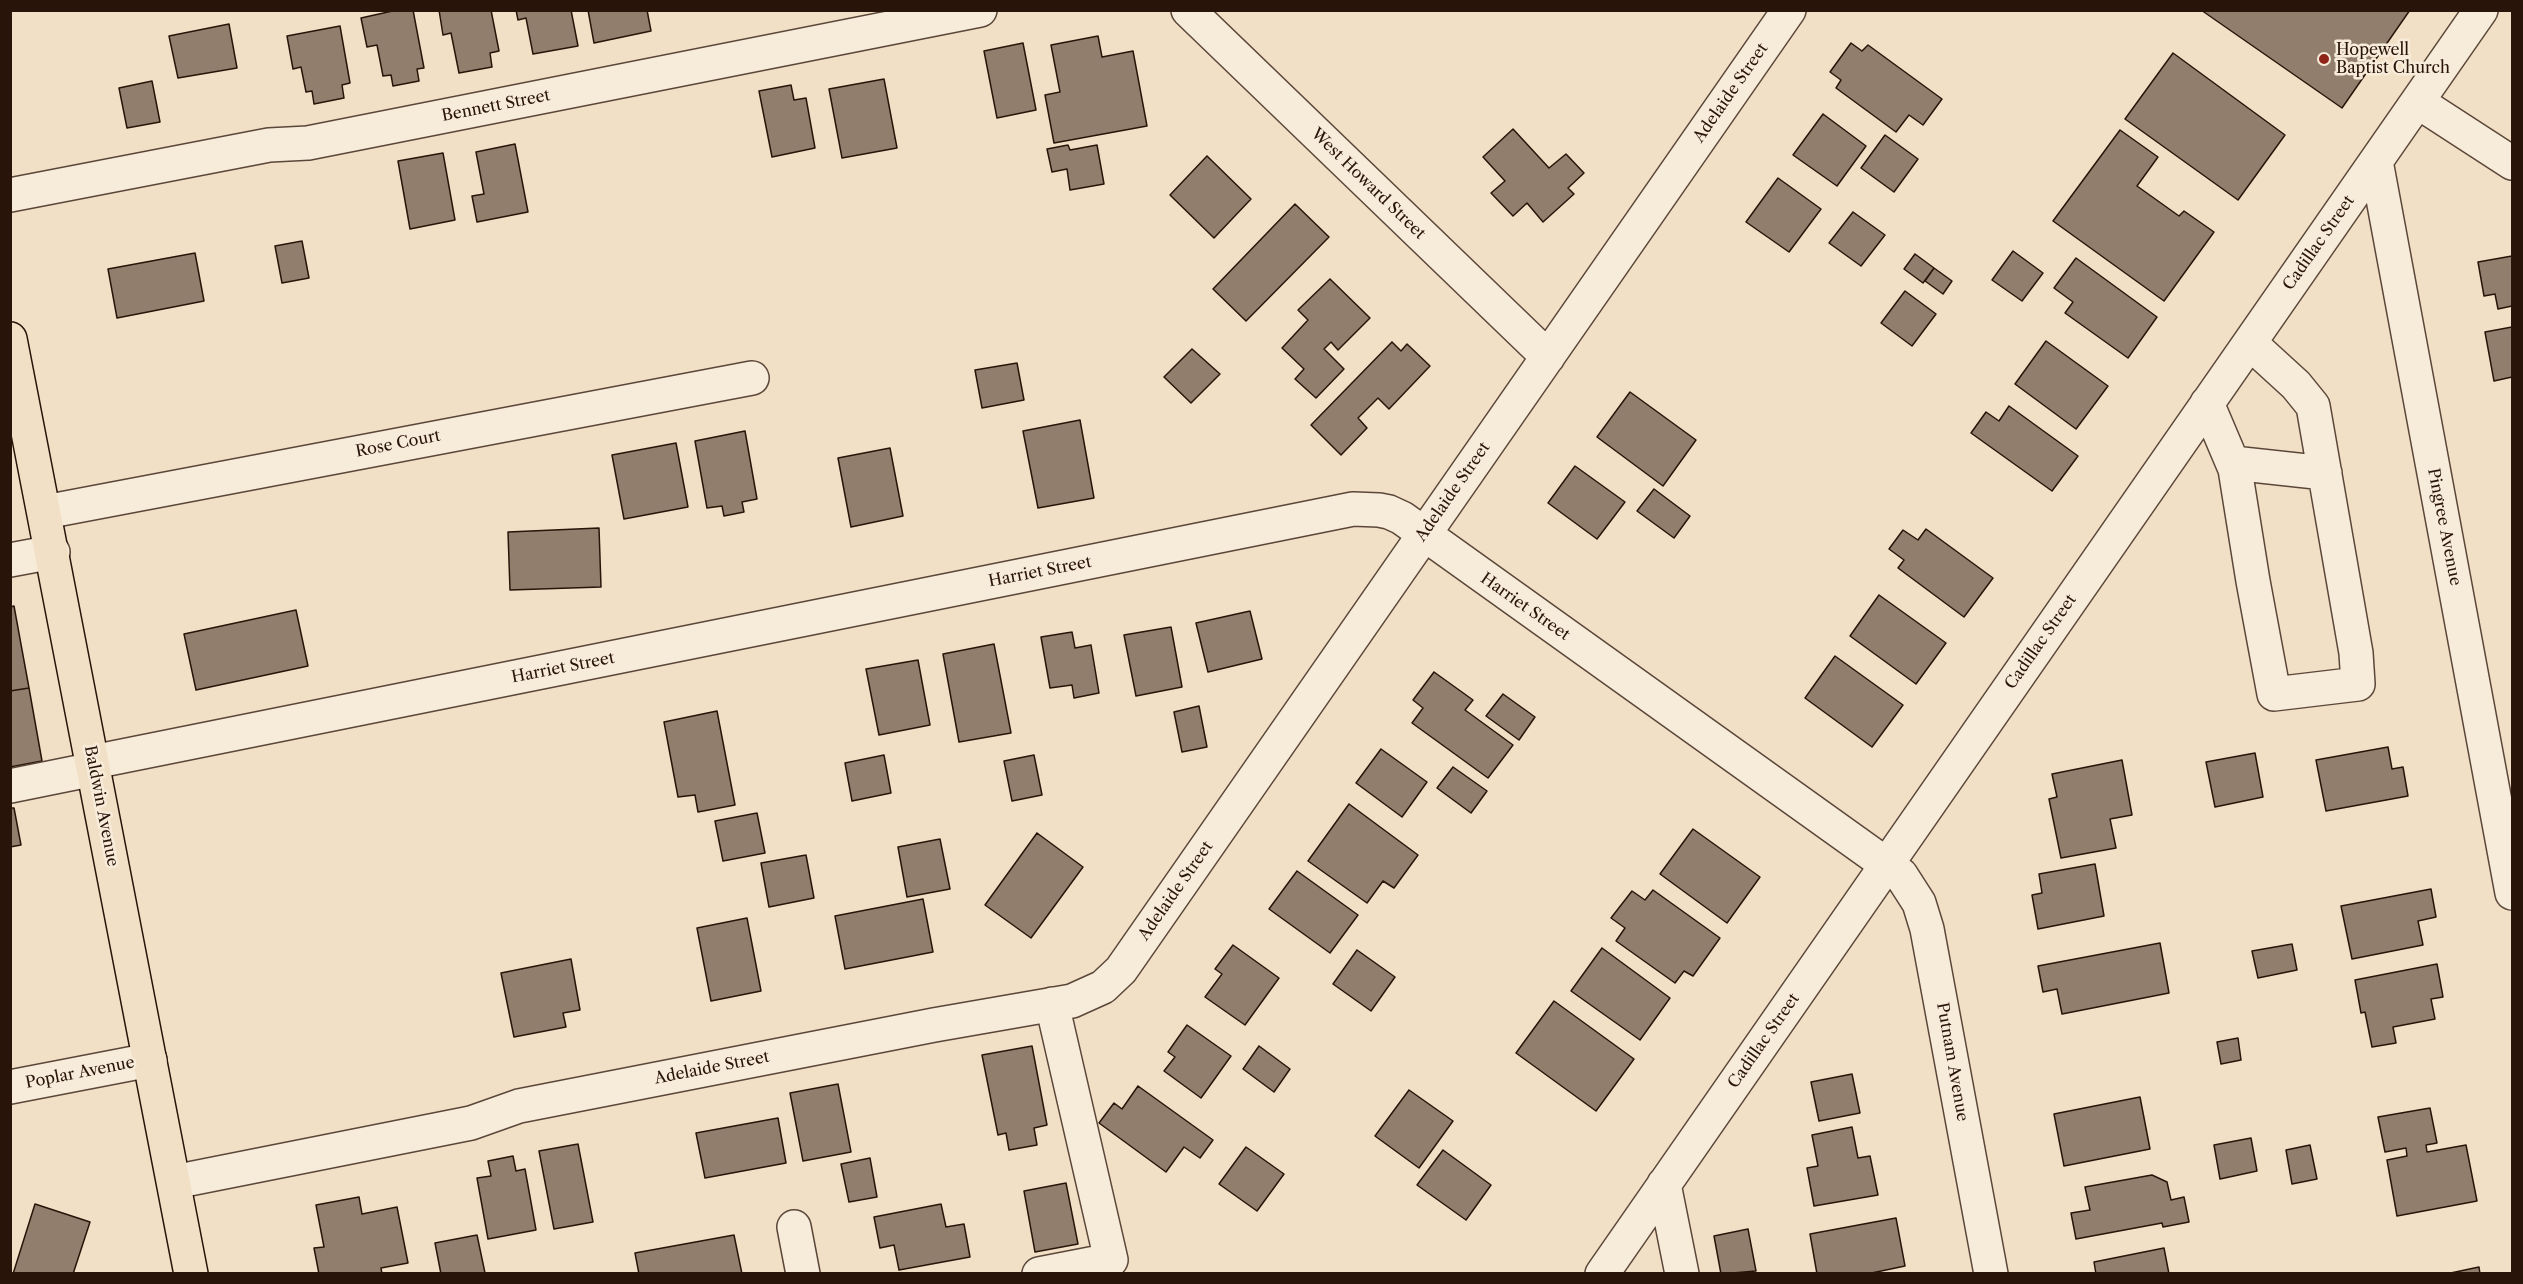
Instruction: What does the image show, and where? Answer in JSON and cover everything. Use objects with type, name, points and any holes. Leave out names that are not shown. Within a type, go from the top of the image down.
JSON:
[{"type":"main road","name":"Baldwin Avenue","points":[[10,339],[191,1274]]},
{"type":"street","name":"Bennett Street","points":[[10,195],[269,145],[308,143],[980,10]]},
{"type":"street","name":"West Howard Street","points":[[1188,10],[1548,357]]},
{"type":"street","name":"Adelaide Street","points":[[174,1182],[471,1123],[519,1106],[1072,1001],[1095,992],[1121,970],[1789,10]]},
{"type":"street","name":"Cadillac Street","points":[[1602,1274],[2481,10]]},
{"type":"street","points":[[2418,102],[2512,163]]},
{"type":"street","name":"Pingree Avenue","points":[[2376,161],[2512,893]]},
{"type":"street","points":[[2207,403],[2233,463],[2274,694],[2358,684],[2356,653],[2313,406],[2296,385],[2250,343]]},
{"type":"street","name":"Rose Court","points":[[45,512],[752,378]]},
{"type":"street","points":[[2233,463],[2325,473]]},
{"type":"street","name":"Harriet Street","points":[[10,786],[94,765],[1353,509],[1373,509],[1389,512],[1424,534],[1887,864]]},
{"type":"street","points":[[10,560],[52,552]]},
{"type":"street","name":"Putnam Avenue","points":[[1887,864],[1901,875],[1909,886],[1926,921],[1991,1274]]},
{"type":"street","points":[[1039,1274],[1111,1260],[1052,1004]]},
{"type":"street","name":"Poplar Avenue","points":[[10,1087],[150,1060]]},
{"type":"street","points":[[1664,1184],[1682,1274]]},
{"type":"street","points":[[794,1227],[802,1274]]},
{"type":"building","points":[[397,10],[413,10],[424,68],[417,69],[419,81],[393,86],[391,75],[383,76],[377,45],[367,47],[361,18]]},
{"type":"building","points":[[439,10],[491,10],[499,51],[490,53],[492,67],[459,73],[451,33],[443,35]]},
{"type":"building","points":[[516,10],[571,10],[578,46],[533,54],[526,18],[518,20]]},
{"type":"building","points":[[588,10],[647,10],[651,31],[594,43]]},
{"type":"building","name":"Hopewell Baptist Church","points":[[2201,10],[2410,10],[2342,108]]},
{"type":"building","points":[[229,24],[237,68],[178,78],[169,36]]},
{"type":"building","points":[[340,26],[350,83],[342,85],[344,98],[314,104],[312,91],[306,92],[301,67],[293,69],[287,36]]},
{"type":"building","points":[[1098,36],[1102,57],[1133,51],[1147,126],[1054,143],[1045,95],[1060,92],[1051,45]]},
{"type":"building","points":[[1023,43],[1036,110],[997,118],[984,51]]},
{"type":"building","points":[[1851,43],[1862,51],[1868,45],[1942,99],[1923,125],[1909,115],[1896,132],[1836,88],[1841,80],[1830,72]]},
{"type":"building","points":[[2173,53],[2285,135],[2238,200],[2125,119]]},
{"type":"building","points":[[884,79],[897,148],[842,158],[829,89]]},
{"type":"building","points":[[152,81],[160,122],[127,128],[119,88]]},
{"type":"building","points":[[791,85],[794,100],[806,98],[815,148],[772,157],[759,91]]},
{"type":"building","points":[[1823,114],[1866,146],[1837,186],[1793,155]]},
{"type":"building","points":[[1513,129],[1549,168],[1566,154],[1584,173],[1568,188],[1574,194],[1543,222],[1527,203],[1513,216],[1491,193],[1505,181],[1483,157]]},
{"type":"building","points":[[2120,130],[2158,157],[2137,186],[2179,216],[2184,211],[2214,232],[2164,301],[2053,221]]},
{"type":"building","points":[[1885,135],[1918,159],[1894,192],[1861,168]]},
{"type":"building","points":[[515,144],[528,212],[477,222],[472,196],[484,194],[476,152]]},
{"type":"building","points":[[1068,145],[1070,150],[1097,145],[1104,184],[1070,190],[1067,169],[1052,172],[1047,149]]},
{"type":"building","points":[[443,153],[455,220],[410,229],[398,161]]},
{"type":"building","points":[[1207,156],[1251,199],[1214,238],[1170,195]]},
{"type":"building","points":[[1778,178],[1821,209],[1789,252],[1746,222]]},
{"type":"building","points":[[1295,204],[1329,237],[1246,321],[1213,289]]},
{"type":"building","points":[[1853,212],[1885,235],[1861,266],[1829,243]]},
{"type":"building","points":[[302,241],[309,278],[282,283],[275,246]]},
{"type":"building","points":[[2013,251],[2043,273],[2022,301],[1992,280]]},
{"type":"building","points":[[195,253],[204,301],[117,318],[108,269]]},
{"type":"building","points":[[1915,254],[1934,268],[1923,283],[1904,269]]},
{"type":"building","points":[[2512,256],[2512,306],[2498,309],[2495,294],[2484,296],[2478,262]]},
{"type":"building","points":[[2076,258],[2157,317],[2128,358],[2065,313],[2073,302],[2054,288]]},
{"type":"building","points":[[1934,268],[1952,281],[1943,294],[1925,281]]},
{"type":"building","points":[[1330,279],[1370,318],[1338,350],[1331,342],[1324,349],[1344,369],[1316,398],[1295,379],[1304,369],[1282,348],[1308,320],[1298,310]]},
{"type":"building","points":[[1905,291],[1936,314],[1912,346],[1881,323]]},
{"type":"building","points":[[2512,327],[2512,377],[2494,381],[2485,332]]},
{"type":"building","points":[[2046,341],[2108,386],[2076,429],[2015,384]]},
{"type":"building","points":[[1392,342],[1401,351],[1407,344],[1430,366],[1389,409],[1378,398],[1358,418],[1367,428],[1341,455],[1311,425]]},
{"type":"building","points":[[1192,349],[1220,374],[1191,403],[1164,377]]},
{"type":"building","points":[[1017,363],[1024,400],[982,408],[975,370]]},
{"type":"building","points":[[1630,392],[1696,440],[1663,486],[1597,437]]},
{"type":"building","points":[[2009,406],[2078,456],[2052,491],[1971,433],[1986,412],[1999,421]]},
{"type":"building","points":[[1080,420],[1094,498],[1038,508],[1023,431]]},
{"type":"building","points":[[745,431],[757,499],[742,502],[744,512],[724,516],[722,506],[707,508],[695,441]]},
{"type":"building","points":[[676,443],[688,507],[624,519],[612,455]]},
{"type":"building","points":[[890,448],[903,516],[851,527],[838,458]]},
{"type":"building","points":[[1575,466],[1625,502],[1597,539],[1548,503]]},
{"type":"building","points":[[1654,489],[1690,516],[1674,538],[1637,511]]},
{"type":"building","points":[[599,528],[601,587],[510,590],[508,532]]},
{"type":"building","points":[[1926,529],[1993,578],[1964,617],[1898,568],[1904,560],[1889,549],[1903,530],[1918,540]]},
{"type":"building","points":[[1879,595],[1946,643],[1916,684],[1850,636]]},
{"type":"building","points":[[14,606],[29,688],[10,691],[10,607]]},
{"type":"building","points":[[296,610],[308,666],[196,690],[184,634]]},
{"type":"building","points":[[1250,611],[1262,659],[1208,672],[1196,623]]},
{"type":"building","points":[[1171,627],[1182,687],[1136,696],[1124,635]]},
{"type":"building","points":[[1072,632],[1075,648],[1091,645],[1099,693],[1074,698],[1072,685],[1050,688],[1041,637]]},
{"type":"building","points":[[994,644],[1011,733],[959,742],[943,654]]},
{"type":"building","points":[[1835,656],[1903,705],[1872,747],[1805,698]]},
{"type":"building","points":[[918,660],[930,725],[879,735],[866,669]]},
{"type":"building","points":[[1434,672],[1473,700],[1465,710],[1513,745],[1488,778],[1412,723],[1423,708],[1413,700]]},
{"type":"building","points":[[29,688],[42,761],[10,767],[10,691]]},
{"type":"building","points":[[1503,694],[1535,717],[1519,740],[1486,716]]},
{"type":"building","points":[[1199,706],[1207,747],[1182,752],[1174,712]]},
{"type":"building","points":[[717,711],[735,805],[698,812],[695,795],[678,797],[664,722]]},
{"type":"building","points":[[2388,747],[2392,769],[2403,767],[2408,796],[2326,811],[2316,760]]},
{"type":"building","points":[[1381,749],[1427,782],[1402,817],[1356,783]]},
{"type":"building","points":[[2255,753],[2263,797],[2215,807],[2206,762]]},
{"type":"building","points":[[884,755],[891,793],[852,801],[845,763]]},
{"type":"building","points":[[1034,755],[1042,795],[1012,801],[1004,761]]},
{"type":"building","points":[[2122,760],[2132,815],[2110,819],[2116,848],[2061,858],[2049,799],[2057,797],[2052,774]]},
{"type":"building","points":[[1453,767],[1487,791],[1471,813],[1437,788]]},
{"type":"building","points":[[1349,804],[1418,855],[1394,888],[1383,881],[1367,903],[1308,861]]},
{"type":"building","points":[[10,808],[14,808],[21,845],[10,847]]},
{"type":"building","points":[[757,813],[765,853],[723,861],[715,821]]},
{"type":"building","points":[[1693,829],[1760,877],[1727,923],[1660,874]]},
{"type":"building","points":[[1037,833],[1083,867],[1031,938],[985,905]]},
{"type":"building","points":[[940,839],[950,889],[907,897],[898,847]]},
{"type":"building","points":[[806,855],[814,898],[769,907],[761,863]]},
{"type":"building","points":[[2095,864],[2104,916],[2038,929],[2032,895],[2042,893],[2039,874]]},
{"type":"building","points":[[1297,871],[1358,915],[1330,953],[1269,909]]},
{"type":"building","points":[[2431,889],[2436,917],[2418,921],[2423,945],[2352,959],[2341,906]]},
{"type":"building","points":[[1653,890],[1720,938],[1693,976],[1684,971],[1675,983],[1616,941],[1625,928],[1611,918],[1632,891],[1645,900]]},
{"type":"building","points":[[923,899],[933,952],[845,969],[835,916]]},
{"type":"building","points":[[747,918],[761,991],[711,1001],[697,928]]},
{"type":"building","points":[[2160,943],[2169,993],[2062,1014],[2057,989],[2043,992],[2038,966]]},
{"type":"building","points":[[2292,944],[2297,970],[2258,978],[2252,951]]},
{"type":"building","points":[[1233,945],[1279,978],[1245,1025],[1205,997],[1222,974],[1215,969]]},
{"type":"building","points":[[1602,948],[1670,998],[1640,1040],[1571,991]]},
{"type":"building","points":[[1357,950],[1395,977],[1371,1011],[1333,984]]},
{"type":"building","points":[[571,959],[580,1010],[563,1013],[566,1027],[514,1037],[501,973]]},
{"type":"building","points":[[2437,964],[2443,997],[2431,999],[2435,1019],[2393,1027],[2396,1043],[2372,1047],[2365,1012],[2361,1013],[2355,980]]},
{"type":"building","points":[[1554,1001],[1634,1059],[1596,1111],[1516,1053]]},
{"type":"building","points":[[1187,1025],[1231,1056],[1201,1098],[1164,1071],[1175,1057],[1168,1052]]},
{"type":"building","points":[[2238,1038],[2241,1060],[2221,1064],[2217,1042]]},
{"type":"building","points":[[1032,1046],[1047,1125],[1034,1128],[1037,1145],[1009,1150],[1006,1133],[998,1135],[982,1055]]},
{"type":"building","points":[[1259,1046],[1290,1069],[1274,1092],[1243,1069]]},
{"type":"building","points":[[1852,1074],[1860,1113],[1819,1121],[1811,1082]]},
{"type":"building","points":[[838,1084],[851,1152],[803,1161],[790,1093]]},
{"type":"building","points":[[1138,1086],[1213,1140],[1200,1158],[1184,1147],[1166,1172],[1099,1123],[1114,1103],[1122,1109]]},
{"type":"building","points":[[1409,1090],[1453,1121],[1419,1168],[1375,1136]]},
{"type":"building","points":[[2140,1097],[2150,1149],[2064,1166],[2054,1114]]},
{"type":"building","points":[[2430,1108],[2437,1143],[2426,1145],[2427,1152],[2466,1145],[2477,1201],[2397,1216],[2387,1160],[2407,1156],[2406,1148],[2385,1152],[2378,1117]]},
{"type":"building","points":[[778,1118],[786,1163],[705,1178],[696,1133]]},
{"type":"building","points":[[1852,1127],[1858,1158],[1870,1156],[1878,1195],[1814,1206],[1807,1168],[1818,1166],[1812,1135]]},
{"type":"building","points":[[2251,1138],[2257,1171],[2220,1179],[2214,1145]]},
{"type":"building","points":[[578,1144],[593,1222],[554,1229],[539,1151]]},
{"type":"building","points":[[2310,1145],[2317,1179],[2292,1184],[2286,1150]]},
{"type":"building","points":[[1246,1147],[1284,1174],[1257,1211],[1219,1184]]},
{"type":"building","points":[[1443,1150],[1491,1185],[1466,1220],[1417,1185]]},
{"type":"building","points":[[513,1156],[516,1171],[525,1169],[536,1230],[488,1239],[477,1178],[491,1176],[488,1161]]},
{"type":"building","points":[[870,1158],[877,1197],[849,1202],[841,1164]]},
{"type":"building","points":[[2152,1175],[2167,1182],[2171,1200],[2184,1197],[2189,1222],[2163,1227],[2162,1223],[2076,1239],[2071,1213],[2090,1210],[2085,1187]]},
{"type":"building","points":[[1066,1183],[1078,1244],[1035,1252],[1024,1191]]},
{"type":"building","points":[[359,1197],[362,1214],[397,1207],[408,1263],[381,1268],[382,1274],[319,1274],[314,1248],[324,1247],[316,1205]]},
{"type":"building","points":[[35,1204],[90,1222],[73,1274],[13,1274]]},
{"type":"building","points":[[941,1204],[946,1227],[964,1224],[970,1257],[899,1270],[894,1245],[880,1248],[874,1217]]},
{"type":"building","points":[[1896,1218],[1905,1266],[1867,1274],[1817,1274],[1810,1234]]},
{"type":"building","points":[[1748,1229],[1756,1271],[1721,1274],[1714,1236]]},
{"type":"building","points":[[477,1235],[485,1273],[441,1274],[435,1243]]},
{"type":"building","points":[[734,1235],[742,1274],[639,1274],[635,1253]]},
{"type":"building","points":[[2164,1248],[2169,1274],[2096,1274],[2094,1262]]},
{"type":"building","points":[[2479,1267],[2480,1274],[2446,1274]]},
{"type":"place","name":"Hopewell Baptist Church","points":[[2324,59]]}]
